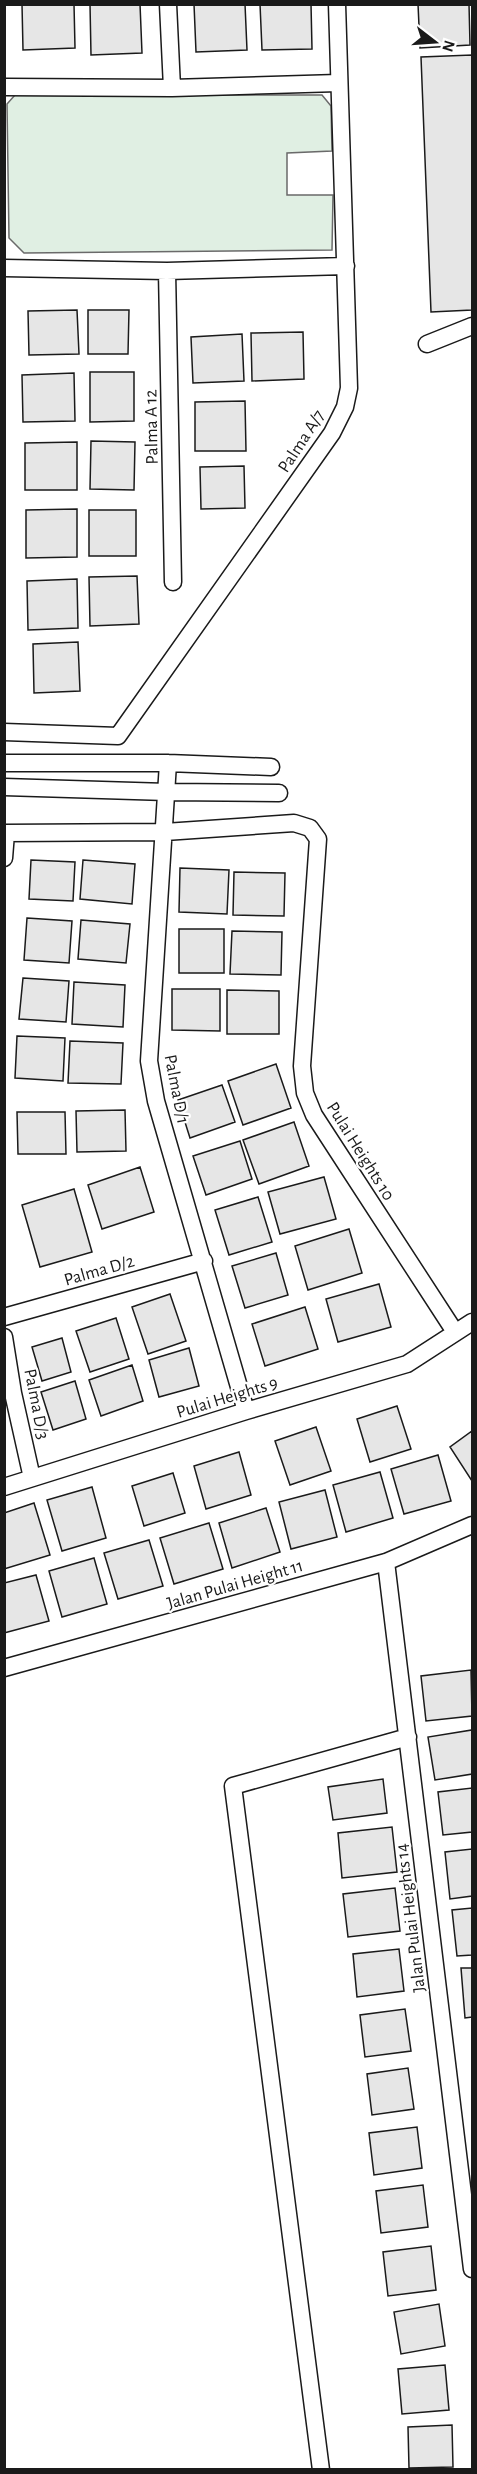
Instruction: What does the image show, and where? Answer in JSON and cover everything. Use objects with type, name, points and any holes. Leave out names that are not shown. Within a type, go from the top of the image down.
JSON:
[{"type":"street","points":[[168,4],[172,88]]},
{"type":"street","name":"Palma A/7","points":[[4,732],[118,736],[333,433],[345,407],[349,388],[337,4]]},
{"type":"street","points":[[4,87],[172,88],[338,83]]},
{"type":"street","points":[[4,268],[167,271],[346,266]]},
{"type":"street","name":"Palma A 12","points":[[167,271],[173,582]]},
{"type":"street","points":[[427,344],[472,326]]},
{"type":"street","points":[[4,764],[168,763],[271,766]]},
{"type":"street","name":"Palma D/1","points":[[168,763],[149,1061],[156,1101],[246,1411]]},
{"type":"street","points":[[4,787],[167,792],[279,792]]},
{"type":"street","name":"Pulai Heights 10","points":[[165,832],[294,823],[310,828],[318,839],[302,1066],[305,1093],[314,1115],[455,1332]]},
{"type":"street","points":[[4,858],[5,833],[165,832]]},
{"type":"street","name":"Palma D/2","points":[[4,1317],[204,1261]]},
{"type":"street","name":"Pulai Heights 9","points":[[4,1486],[407,1364],[472,1322]]},
{"type":"street","name":"Palma D/3","points":[[4,1337],[13,1393],[32,1478]]},
{"type":"street","name":"Jalan Pulai Height 11","points":[[4,1668],[386,1562],[472,1525]]},
{"type":"street","name":"Jalan Pulai Heights 14","points":[[386,1562],[472,2269]]},
{"type":"street","points":[[321,2469],[233,1786],[408,1737]]},
{"type":"green space","points":[[15,95],[322,95],[331,106],[332,151],[287,153],[287,195],[333,195],[332,250],[24,253],[9,238],[7,104]]},
{"type":"building","points":[[22,4],[74,4],[75,48],[23,50]]},
{"type":"building","points":[[90,4],[140,4],[142,53],[91,55]]},
{"type":"building","points":[[194,4],[245,4],[247,50],[196,52]]},
{"type":"building","points":[[260,4],[311,4],[312,49],[262,50]]},
{"type":"building","points":[[418,4],[469,4],[470,45],[420,48]]},
{"type":"building","points":[[472,55],[472,310],[431,312],[421,57]]},
{"type":"building","points":[[77,310],[79,354],[29,355],[28,311]]},
{"type":"building","points":[[88,310],[129,310],[128,354],[88,354]]},
{"type":"building","points":[[303,332],[304,379],[252,381],[251,333]]},
{"type":"building","points":[[242,334],[244,381],[193,383],[191,337]]},
{"type":"building","points":[[90,372],[134,372],[134,421],[90,422]]},
{"type":"building","points":[[74,373],[75,421],[23,422],[22,375]]},
{"type":"building","points":[[245,401],[246,451],[195,451],[195,402]]},
{"type":"building","points":[[91,441],[135,442],[134,490],[90,489]]},
{"type":"building","points":[[77,442],[77,490],[25,490],[25,443]]},
{"type":"building","points":[[244,466],[245,508],[201,509],[200,467]]},
{"type":"building","points":[[77,509],[77,557],[26,558],[26,510]]},
{"type":"building","points":[[89,510],[136,510],[136,556],[89,556]]},
{"type":"building","points":[[137,576],[139,624],[90,626],[89,577]]},
{"type":"building","points":[[77,579],[78,628],[28,630],[27,581]]},
{"type":"building","points":[[78,642],[80,691],[34,693],[33,644]]},
{"type":"building","points":[[31,860],[75,862],[73,901],[29,899]]},
{"type":"building","points":[[83,860],[135,864],[132,904],[80,899]]},
{"type":"building","points":[[180,868],[229,870],[227,914],[179,912]]},
{"type":"building","points":[[234,872],[285,873],[284,916],[233,915]]},
{"type":"building","points":[[27,918],[72,921],[69,963],[24,960]]},
{"type":"building","points":[[81,920],[130,924],[126,963],[78,959]]},
{"type":"building","points":[[179,929],[224,929],[224,973],[179,973]]},
{"type":"building","points":[[232,931],[282,932],[281,975],[230,974]]},
{"type":"building","points":[[23,978],[69,981],[66,1022],[19,1019]]},
{"type":"building","points":[[74,982],[125,985],[123,1027],[72,1024]]},
{"type":"building","points":[[172,989],[220,989],[220,1031],[172,1030]]},
{"type":"building","points":[[227,990],[279,991],[279,1034],[227,1034]]},
{"type":"building","points":[[17,1036],[65,1038],[63,1081],[15,1078]]},
{"type":"building","points":[[70,1041],[123,1043],[121,1084],[68,1083]]},
{"type":"building","points":[[276,1064],[291,1108],[243,1125],[228,1081]]},
{"type":"building","points":[[222,1085],[235,1122],[190,1138],[178,1100]]},
{"type":"building","points":[[125,1110],[126,1151],[77,1152],[76,1111]]},
{"type":"building","points":[[17,1112],[65,1112],[66,1154],[18,1154]]},
{"type":"building","points":[[294,1122],[309,1166],[259,1184],[243,1140]]},
{"type":"building","points":[[240,1141],[252,1179],[206,1195],[193,1156]]},
{"type":"building","points":[[140,1167],[154,1212],[102,1229],[88,1185]]},
{"type":"building","points":[[324,1177],[336,1219],[280,1234],[268,1192]]},
{"type":"building","points":[[74,1189],[92,1252],[40,1267],[22,1205]]},
{"type":"building","points":[[258,1197],[272,1242],[229,1255],[215,1210]]},
{"type":"building","points":[[349,1229],[362,1273],[308,1290],[295,1246]]},
{"type":"building","points":[[276,1253],[288,1295],[245,1308],[232,1266]]},
{"type":"building","points":[[379,1284],[391,1327],[338,1342],[326,1299]]},
{"type":"building","points":[[170,1294],[186,1341],[148,1354],[132,1307]]},
{"type":"building","points":[[305,1307],[318,1349],[265,1366],[252,1324]]},
{"type":"building","points":[[116,1318],[129,1359],[90,1372],[76,1331]]},
{"type":"building","points":[[62,1338],[71,1372],[42,1381],[32,1347]]},
{"type":"building","points":[[189,1348],[199,1386],[159,1397],[149,1360]]},
{"type":"building","points":[[132,1365],[143,1401],[101,1416],[89,1380]]},
{"type":"building","points":[[75,1381],[86,1419],[53,1430],[41,1392]]},
{"type":"building","points":[[397,1406],[411,1449],[370,1462],[357,1419]]},
{"type":"building","points":[[316,1427],[331,1471],[290,1485],[275,1441]]},
{"type":"building","points":[[472,1431],[472,1481],[450,1447]]},
{"type":"building","points":[[239,1452],[251,1495],[206,1509],[194,1466]]},
{"type":"building","points":[[438,1455],[451,1501],[404,1514],[391,1469]]},
{"type":"building","points":[[380,1472],[393,1518],[346,1532],[333,1485]]},
{"type":"building","points":[[173,1473],[185,1513],[144,1526],[132,1486]]},
{"type":"building","points":[[92,1487],[106,1538],[62,1551],[47,1500]]},
{"type":"building","points":[[325,1490],[337,1537],[291,1549],[279,1502]]},
{"type":"building","points":[[34,1503],[50,1555],[4,1569],[4,1513]]},
{"type":"building","points":[[266,1508],[280,1552],[232,1568],[219,1523]]},
{"type":"building","points":[[209,1523],[223,1569],[174,1584],[160,1538]]},
{"type":"building","points":[[149,1540],[163,1586],[118,1599],[104,1553]]},
{"type":"building","points":[[94,1558],[107,1604],[62,1617],[49,1571]]},
{"type":"building","points":[[36,1575],[49,1621],[4,1633],[4,1583]]},
{"type":"building","points":[[471,1670],[472,1716],[426,1721],[421,1676]]},
{"type":"building","points":[[472,1730],[472,1774],[435,1780],[428,1737]]},
{"type":"building","points":[[383,1779],[387,1813],[333,1820],[328,1787]]},
{"type":"building","points":[[472,1788],[472,1832],[443,1835],[438,1792]]},
{"type":"building","points":[[392,1827],[397,1872],[342,1878],[338,1833]]},
{"type":"building","points":[[472,1849],[472,1896],[450,1899],[445,1852]]},
{"type":"building","points":[[395,1888],[400,1931],[348,1937],[343,1894]]},
{"type":"building","points":[[472,1908],[472,1955],[457,1956],[452,1910]]},
{"type":"building","points":[[399,1949],[404,1991],[357,1997],[353,1954]]},
{"type":"building","points":[[461,1968],[472,1968],[472,2017],[465,2018]]},
{"type":"building","points":[[405,2009],[411,2051],[365,2057],[360,2015]]},
{"type":"building","points":[[408,2068],[414,2109],[372,2115],[367,2074]]},
{"type":"building","points":[[417,2127],[422,2168],[374,2175],[369,2133]]},
{"type":"building","points":[[423,2185],[428,2227],[381,2233],[376,2191]]},
{"type":"building","points":[[431,2246],[436,2290],[388,2296],[383,2252]]},
{"type":"building","points":[[439,2304],[445,2346],[401,2354],[394,2312]]},
{"type":"building","points":[[445,2365],[449,2410],[402,2414],[398,2369]]},
{"type":"building","points":[[452,2425],[453,2467],[409,2468],[408,2427]]}]
